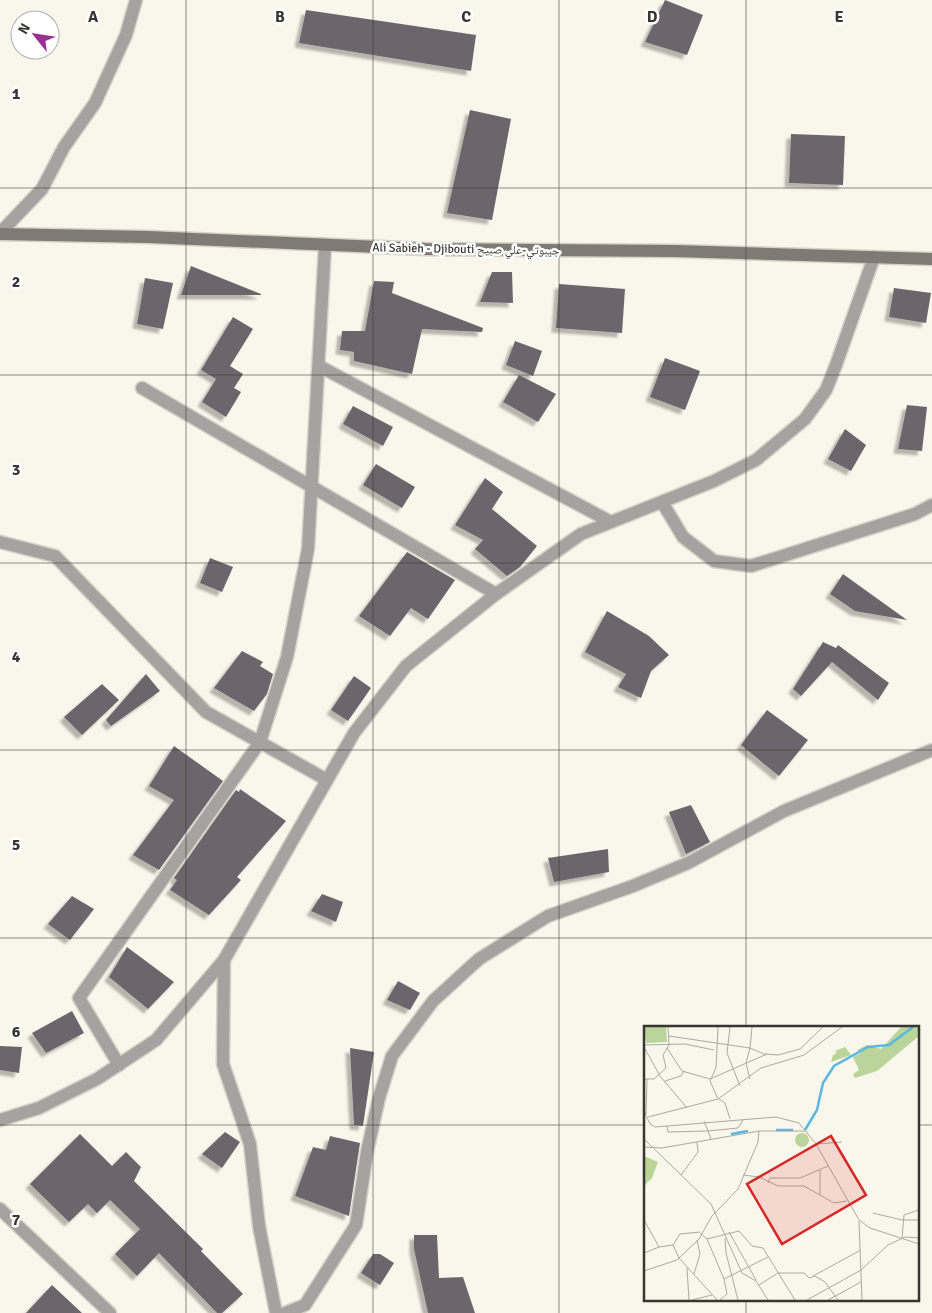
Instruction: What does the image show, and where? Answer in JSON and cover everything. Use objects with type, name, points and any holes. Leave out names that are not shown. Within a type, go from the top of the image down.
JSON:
[{"type":"main road","name":"Ali Sabieh - Djibouti جيبوتي-علي صبيح","points":[[0,234],[148,237],[325,246],[676,251],[932,259]]},
{"type":"street","points":[[0,234],[42,189],[64,147],[95,103],[126,35],[136,0]]},
{"type":"street","points":[[119,1065],[78,998],[260,742],[287,656],[308,549],[325,246]]},
{"type":"street","points":[[0,1120],[39,1108],[97,1079],[156,1040],[224,960],[354,733],[406,666],[496,594],[581,534],[662,502],[756,460],[805,419],[829,382],[874,257]]},
{"type":"street","points":[[319,366],[611,522]]},
{"type":"street","points":[[142,388],[496,594]]},
{"type":"street","points":[[662,502],[683,537],[714,561],[751,566],[915,514],[932,505]]},
{"type":"street","points":[[0,542],[55,556],[206,712],[327,780]]},
{"type":"street","points":[[285,1313],[305,1305],[356,1225],[367,1152],[379,1098],[392,1056],[433,1001],[479,959],[548,916],[633,886],[688,863],[784,810],[932,750]]},
{"type":"street","points":[[224,960],[223,1064],[250,1144],[259,1226],[276,1313]]},
{"type":"street","points":[[0,1209],[110,1313]]},
{"type":"building","points":[[665,0],[703,15],[687,55],[645,42]]},
{"type":"building","points":[[306,10],[476,35],[471,71],[299,43]]},
{"type":"building","points":[[470,110],[511,119],[492,220],[447,213]]},
{"type":"building","points":[[791,134],[845,136],[843,185],[789,183]]},
{"type":"building","points":[[191,266],[261,294],[261,295],[181,295]]},
{"type":"building","points":[[492,272],[512,272],[513,303],[480,302]]},
{"type":"building","points":[[145,278],[173,283],[163,329],[137,324]]},
{"type":"building","points":[[374,281],[394,282],[392,293],[483,328],[482,332],[422,329],[412,374],[354,361],[354,352],[340,350],[342,331],[365,331]]},
{"type":"building","points":[[559,284],[625,289],[622,333],[556,328]]},
{"type":"building","points":[[894,288],[931,293],[926,323],[889,317]]},
{"type":"building","points":[[233,317],[253,329],[230,366],[243,374],[234,388],[241,392],[226,417],[202,402],[216,379],[201,370]]},
{"type":"building","points":[[515,341],[542,351],[533,376],[506,365]]},
{"type":"building","points":[[665,358],[700,371],[685,410],[650,397]]},
{"type":"building","points":[[519,375],[556,394],[538,422],[503,402]]},
{"type":"building","points":[[907,405],[927,407],[922,451],[898,449]]},
{"type":"building","points":[[353,406],[393,427],[383,446],[343,424]]},
{"type":"building","points":[[845,429],[866,445],[851,471],[828,459]]},
{"type":"building","points":[[376,464],[415,487],[402,508],[363,485]]},
{"type":"building","points":[[485,478],[503,492],[492,509],[537,546],[520,567],[507,576],[475,549],[483,540],[455,525]]},
{"type":"building","points":[[407,552],[455,580],[428,619],[411,608],[390,636],[359,616]]},
{"type":"building","points":[[210,558],[233,567],[222,592],[200,583]]},
{"type":"building","points":[[843,574],[907,620],[855,611],[830,594]]},
{"type":"building","points":[[607,611],[649,636],[669,655],[651,671],[641,698],[618,687],[626,674],[585,652]]},
{"type":"building","points":[[823,642],[836,648],[838,645],[889,683],[878,700],[832,662],[801,696],[793,689]]},
{"type":"building","points":[[242,651],[263,662],[260,666],[273,674],[267,694],[254,711],[214,688]]},
{"type":"building","points":[[146,674],[160,691],[111,726],[106,720]]},
{"type":"building","points":[[354,676],[371,688],[348,721],[331,710]]},
{"type":"building","points":[[102,684],[119,700],[82,735],[64,717]]},
{"type":"building","points":[[767,710],[808,740],[779,776],[741,745]]},
{"type":"building","points":[[174,746],[223,781],[159,870],[133,855],[174,800],[149,786]]},
{"type":"building","points":[[240,789],[286,821],[237,877],[241,880],[209,915],[170,890],[177,880],[174,878],[236,790],[239,792]]},
{"type":"building","points":[[691,805],[710,842],[686,854],[669,812]]},
{"type":"building","points":[[608,849],[609,872],[554,882],[548,858]]},
{"type":"building","points":[[322,894],[343,902],[336,922],[311,911]]},
{"type":"building","points":[[72,896],[94,909],[70,940],[48,924]]},
{"type":"building","points":[[127,947],[174,982],[148,1009],[109,977]]},
{"type":"building","points":[[398,981],[420,993],[410,1010],[387,1000]]},
{"type":"building","points":[[72,1011],[84,1033],[46,1053],[32,1033]]},
{"type":"building","points":[[0,1046],[22,1047],[19,1073],[0,1070]]},
{"type":"building","points":[[350,1048],[374,1052],[363,1126],[354,1125]]},
{"type":"building","points":[[225,1132],[240,1142],[222,1168],[202,1154]]},
{"type":"building","points":[[80,1134],[112,1166],[126,1152],[141,1167],[134,1181],[203,1249],[201,1251],[243,1294],[222,1313],[217,1313],[159,1253],[137,1276],[115,1254],[140,1229],[110,1200],[97,1213],[88,1204],[69,1222],[30,1184]]},
{"type":"building","points":[[330,1136],[360,1143],[349,1216],[295,1196],[313,1147],[326,1150]]},
{"type":"building","points":[[414,1235],[437,1235],[439,1278],[463,1277],[475,1313],[428,1313],[414,1249]]},
{"type":"building","points":[[373,1254],[380,1254],[394,1263],[380,1285],[361,1273]]},
{"type":"building","points":[[52,1285],[82,1313],[26,1313]]}]
